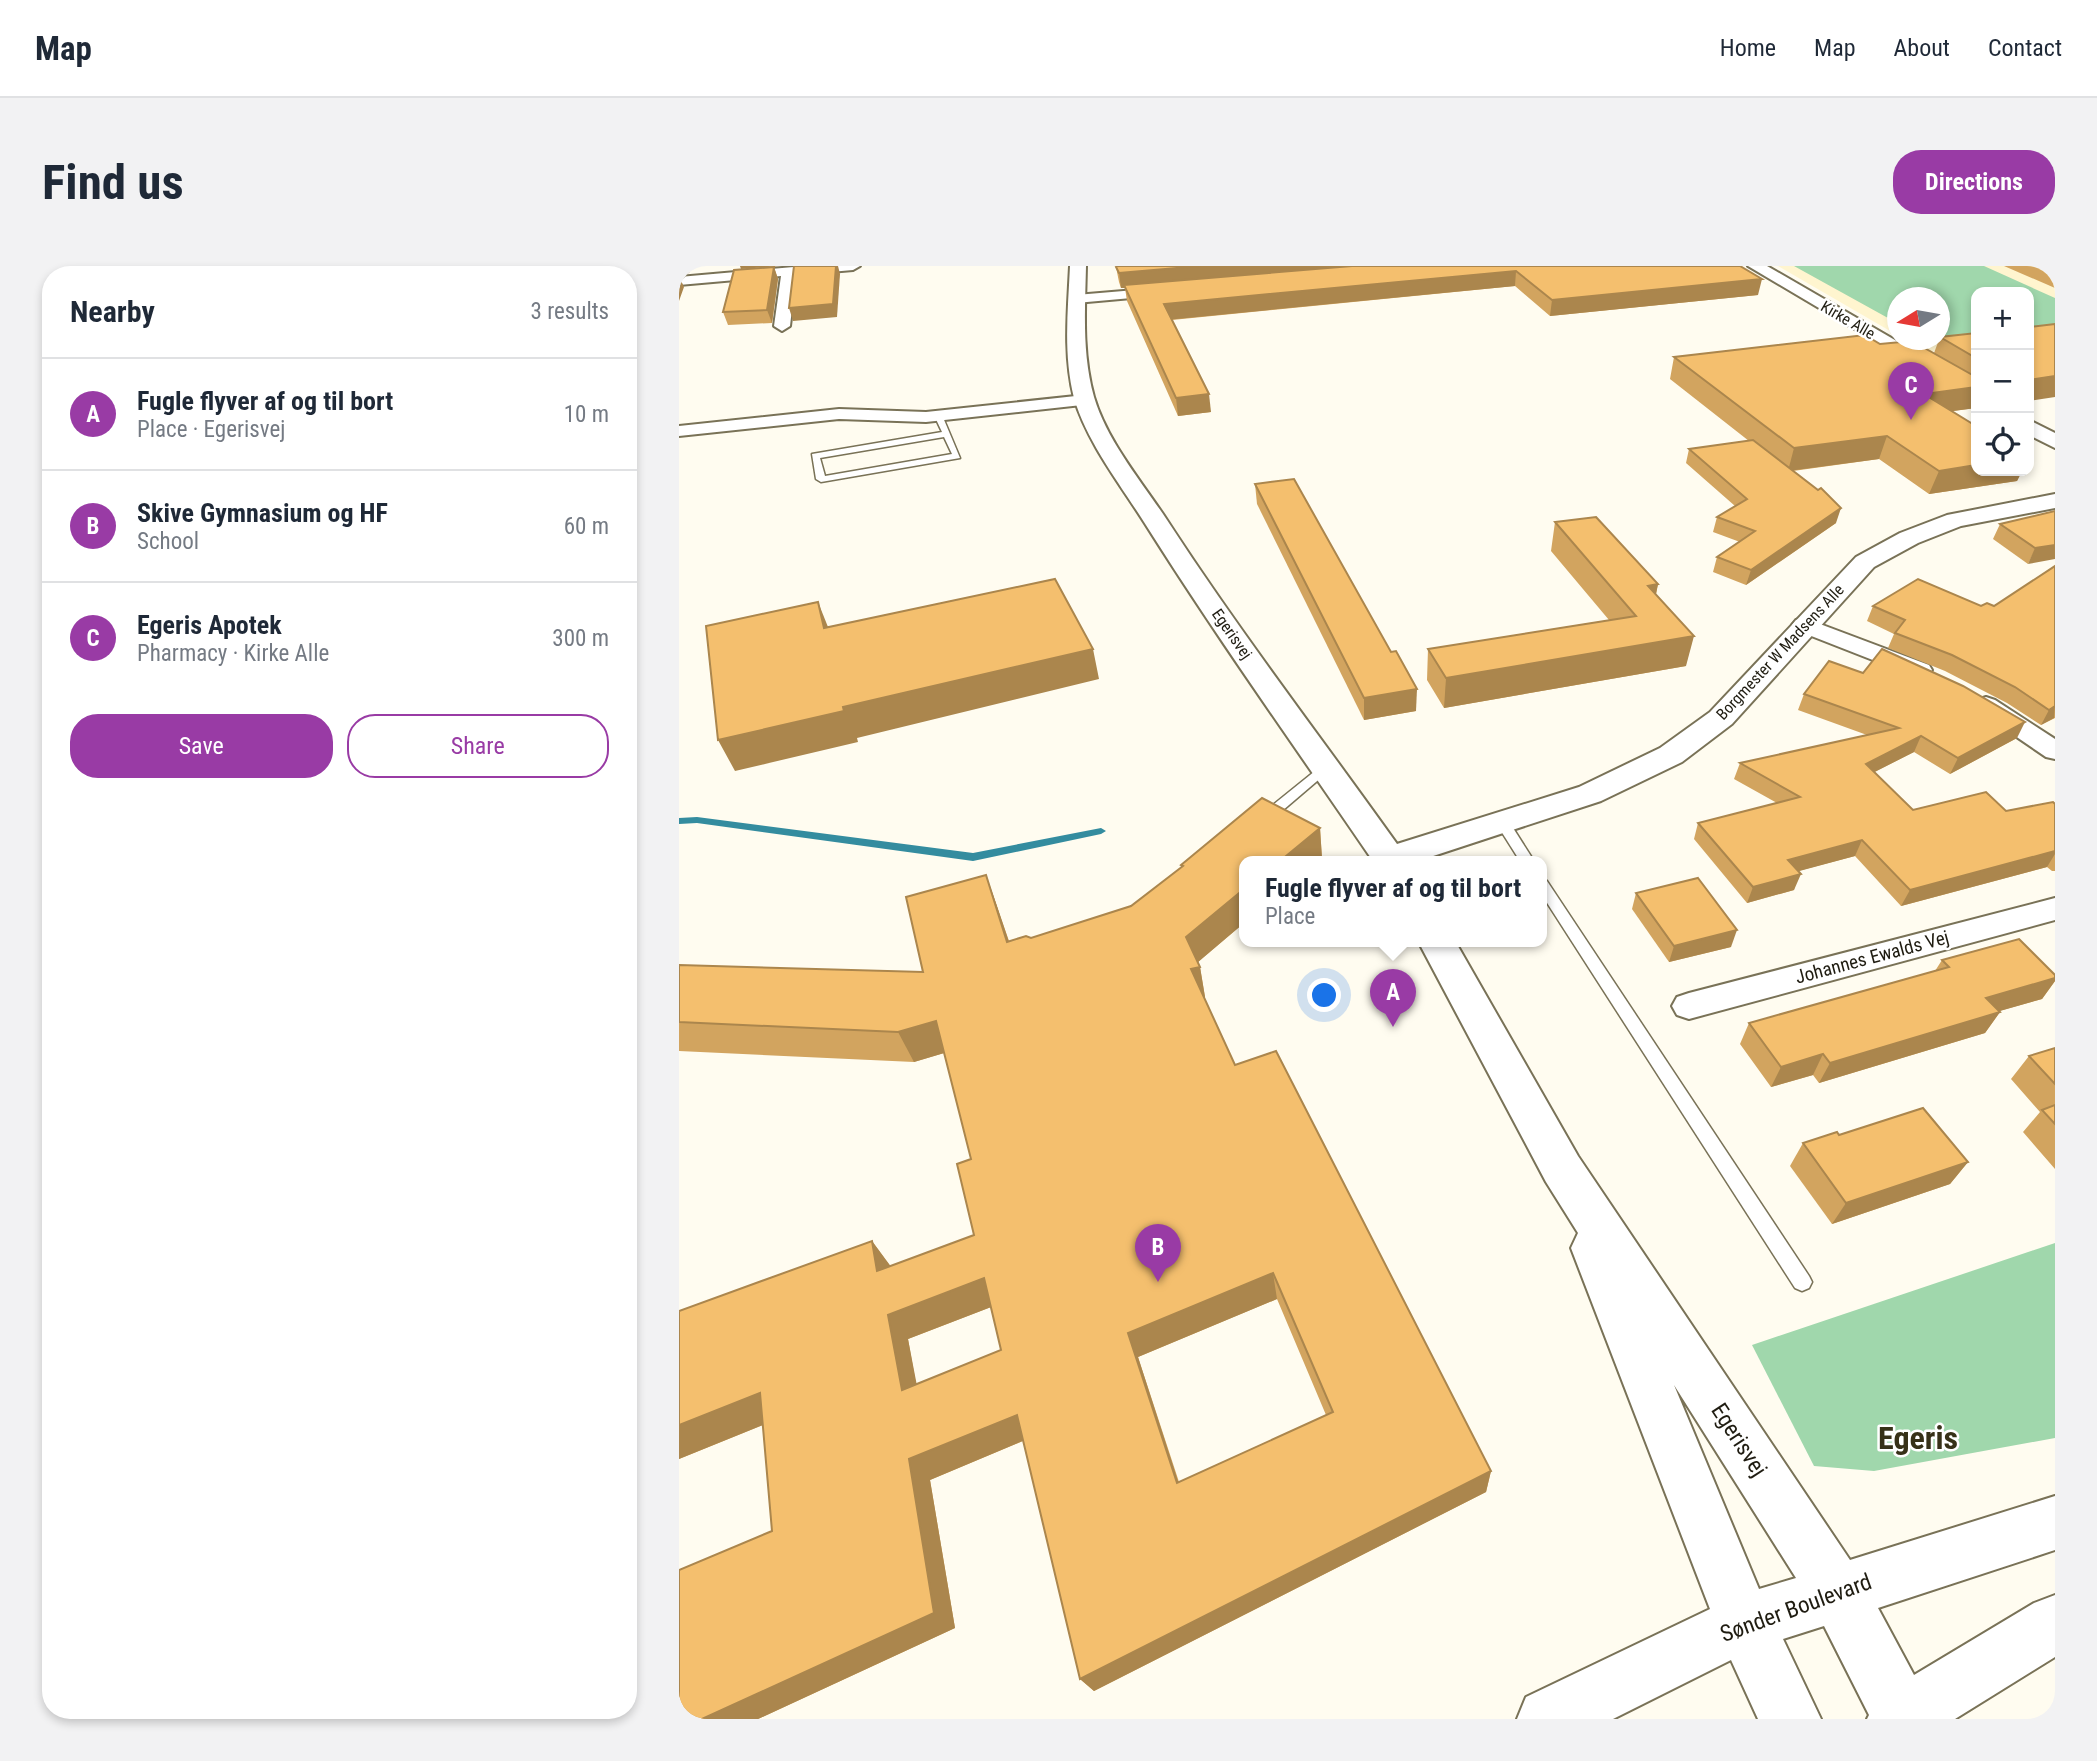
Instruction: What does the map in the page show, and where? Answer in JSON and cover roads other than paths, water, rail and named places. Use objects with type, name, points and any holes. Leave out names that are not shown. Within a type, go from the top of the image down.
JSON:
[{"type":"street","points":[[679,281],[853,266]]},
{"type":"street","name":"Egerisvej","points":[[1078,266],[1075,342],[1085,400],[1109,450],[1144,506],[1388,856]]},
{"type":"street","name":"Kirke Alle","points":[[1756,266],[1971,393]]},
{"type":"street","points":[[782,326],[789,272]]},
{"type":"street","points":[[1076,299],[1192,289]]},
{"type":"street","points":[[679,430],[839,414],[938,415],[1085,400]]},
{"type":"street","points":[[2034,429],[2055,442]]},
{"type":"street","name":"Borgmester W Madsens Alle","points":[[1399,856],[1590,794],[1671,755],[1721,718],[1865,562],[1909,538],[1955,520],[2055,501]]},
{"type":"street","points":[[1804,625],[1938,678]]},
{"type":"street","points":[[1960,690],[2055,751]]},
{"type":"street","name":"Johannes Ewalds Vej","points":[[1689,1006],[2055,909]]},
{"type":"street","name":"Egerisvej","points":[[1439,947],[1563,1168],[1837,1591],[1901,1718]]},
{"type":"street","name":"Egerisvej","points":[[1563,1168],[1744,1623],[1790,1719]]},
{"type":"street","name":"Sønder Boulevard","points":[[1548,1719],[1744,1623],[2055,1523]]},
{"type":"street","points":[[1901,1718],[2055,1624]]},
{"type":"lane","points":[[938,415],[947,434],[957,456],[821,480],[815,456],[947,434]]},
{"type":"lane","points":[[1248,833],[1325,767]]},
{"type":"lane","points":[[1503,823],[1524,856]]},
{"type":"lane","points":[[1547,892],[1802,1282]]},
{"type":"waterway","points":[[679,821],[697,820],[973,857],[1101,831]]},
{"type":"place","name":"Egeris Apotek","points":[[1911,420]]},
{"type":"place","name":"Fugle flyver af og til bort","points":[[1393,1027]]},
{"type":"place","name":"Skive Gymnasium og HF","points":[[1158,1282]]},
{"type":"district","name":"Egeris","points":[[1918,1438]]}]
